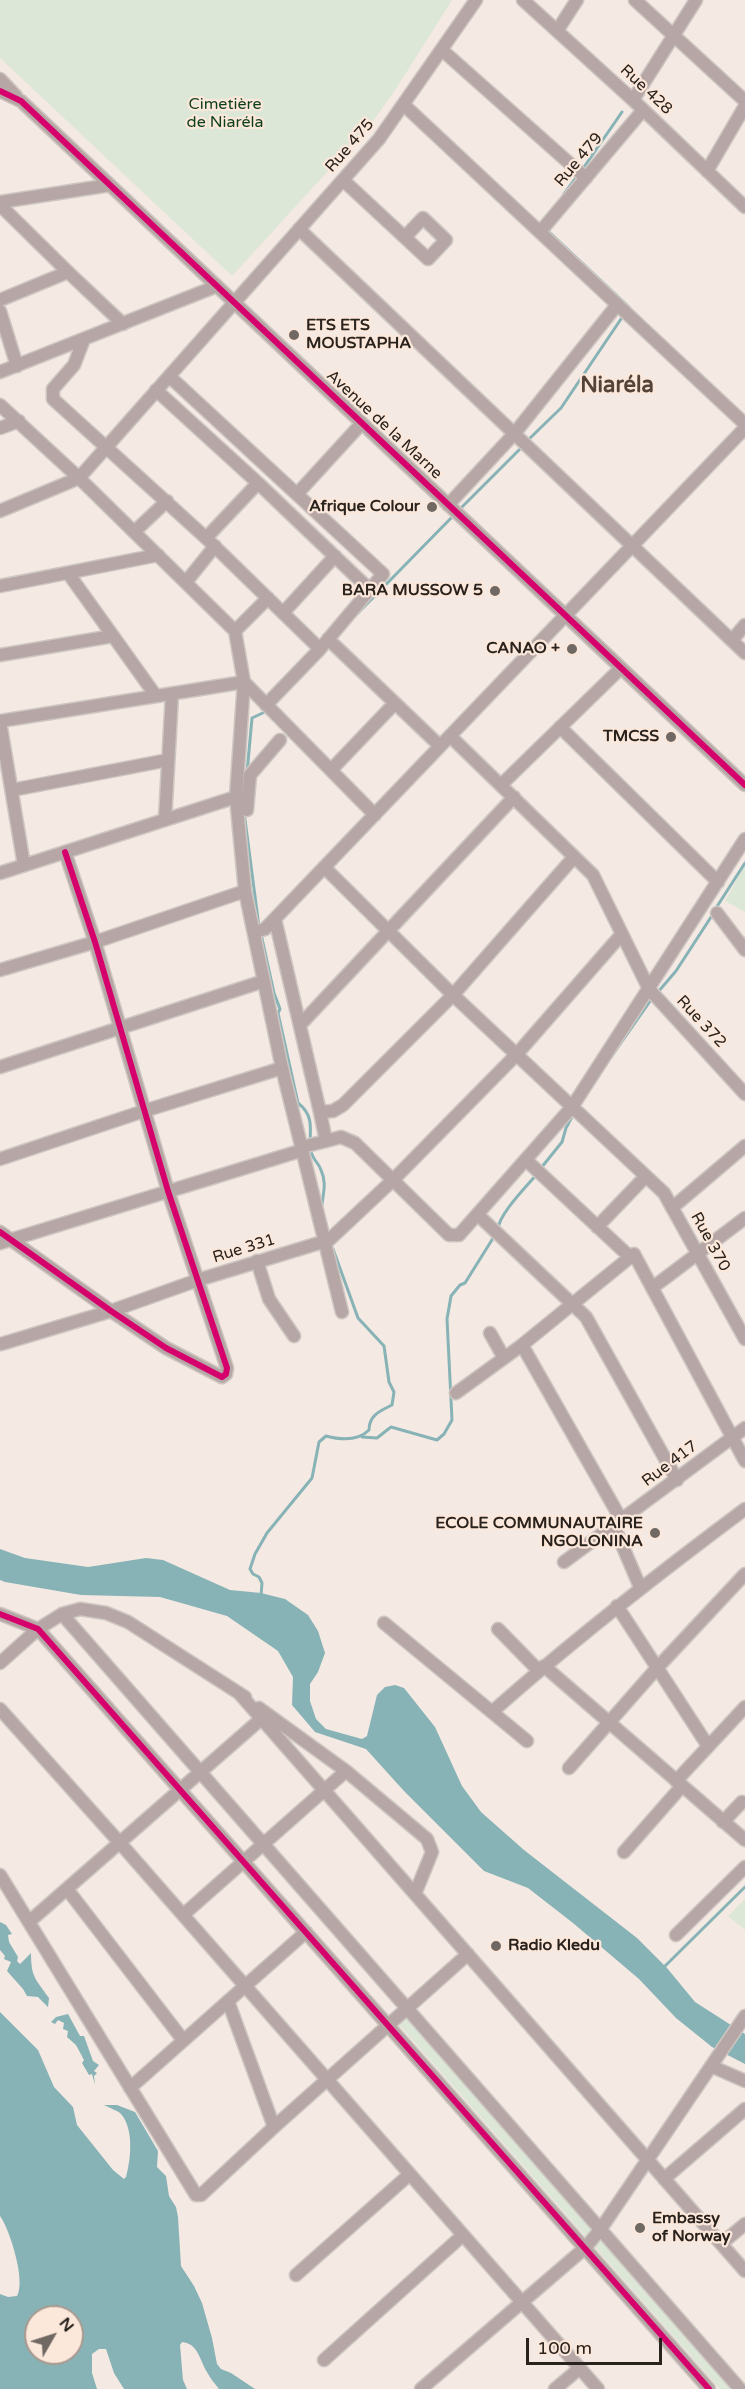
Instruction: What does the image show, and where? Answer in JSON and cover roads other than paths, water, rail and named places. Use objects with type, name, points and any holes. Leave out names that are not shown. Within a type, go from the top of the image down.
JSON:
[{"type":"street","name":"Rue 475","points":[[79,478],[379,139],[476,0]]},
{"type":"street","name":"Rue 428","points":[[523,0],[633,100],[745,207]]},
{"type":"street","points":[[557,31],[577,0]]},
{"type":"street","points":[[635,0],[745,101]]},
{"type":"street","points":[[633,100],[696,0]]},
{"type":"street","points":[[442,50],[585,178]]},
{"type":"street","points":[[0,79],[21,101]]},
{"type":"street","name":"Avenue de la Marne","points":[[0,91],[21,101],[745,785]]},
{"type":"street","points":[[259,931],[274,919],[375,815],[745,426],[404,105]]},
{"type":"street","points":[[707,171],[745,106]]},
{"type":"street","name":"Rue 479","points":[[540,232],[643,110]]},
{"type":"street","points":[[343,180],[405,237]]},
{"type":"street","points":[[0,203],[110,185]]},
{"type":"street","points":[[0,203],[123,324]]},
{"type":"street","points":[[299,229],[745,653]]},
{"type":"street","points":[[0,300],[68,272]]},
{"type":"street","points":[[0,372],[217,286]]},
{"type":"street","points":[[448,505],[514,434],[617,305]]},
{"type":"street","points":[[0,311],[17,366]]},
{"type":"street","points":[[84,339],[74,364],[53,389],[53,399],[211,542],[320,649]]},
{"type":"street","points":[[169,376],[383,574],[320,649],[266,705]]},
{"type":"street","points":[[156,390],[369,589]]},
{"type":"street","points":[[0,405],[79,478],[235,631],[244,682],[244,775],[247,810]]},
{"type":"street","points":[[0,428],[19,421]]},
{"type":"street","points":[[297,494],[362,423]]},
{"type":"street","points":[[0,511],[79,478]]},
{"type":"street","points":[[186,582],[211,542],[258,483]]},
{"type":"street","points":[[134,532],[167,501]]},
{"type":"street","points":[[0,585],[158,555]]},
{"type":"street","points":[[284,613],[335,556]]},
{"type":"street","points":[[68,573],[156,696]]},
{"type":"street","points":[[235,631],[268,598]]},
{"type":"street","points":[[732,640],[745,625]]},
{"type":"street","points":[[0,655],[113,636]]},
{"type":"street","points":[[328,639],[440,746]]},
{"type":"street","points":[[501,785],[621,668]]},
{"type":"street","points":[[24,865],[0,722],[244,682]]},
{"type":"street","points":[[244,682],[375,815]]},
{"type":"street","points":[[165,820],[172,694]]},
{"type":"street","points":[[330,770],[395,703]]},
{"type":"street","points":[[560,727],[718,882]]},
{"type":"street","name":"Rue 372","points":[[450,736],[593,875],[652,994],[745,1094]]},
{"type":"street","points":[[280,740],[244,775],[236,797],[245,891],[259,931],[264,981],[282,1068],[302,1148],[331,1239],[342,1312]]},
{"type":"street","points":[[12,790],[168,760]]},
{"type":"street","points":[[0,873],[236,797]]},
{"type":"street","points":[[300,1025],[514,798]]},
{"type":"street","points":[[6,1241],[341,1137],[355,1143],[449,1235],[459,1235],[572,1107],[652,994],[745,839]]},
{"type":"street","points":[[0,1232],[6,1241],[166,1348],[222,1377],[226,1374],[227,1368],[168,1191],[95,942],[65,852]]},
{"type":"street","points":[[320,1112],[333,1111],[343,1105],[453,995],[574,857]]},
{"type":"street","name":"Rue 370","points":[[324,867],[453,995],[664,1193],[742,1325],[745,1339]]},
{"type":"street","points":[[0,970],[95,942],[245,891]]},
{"type":"street","points":[[717,914],[745,950]]},
{"type":"street","points":[[274,919],[326,1141]]},
{"type":"street","points":[[331,1239],[393,1180],[517,1054],[621,935]]},
{"type":"street","points":[[0,1067],[264,981]]},
{"type":"street","points":[[0,1159],[282,1068]]},
{"type":"street","points":[[672,1208],[745,1146]]},
{"type":"street","points":[[526,1160],[630,1257]]},
{"type":"street","points":[[597,1227],[646,1176]]},
{"type":"street","points":[[478,1215],[586,1317],[677,1480]]},
{"type":"street","points":[[652,1288],[745,1218]]},
{"type":"street","name":"Rue 331","points":[[1,1344],[111,1311],[198,1280],[331,1239]]},
{"type":"street","points":[[456,1393],[522,1345],[634,1254],[745,1461]]},
{"type":"street","points":[[257,1261],[269,1299],[294,1336]]},
{"type":"street","points":[[490,1333],[504,1358]]},
{"type":"street","points":[[522,1345],[618,1524],[640,1587]]},
{"type":"street","name":"Rue 417","points":[[564,1562],[745,1428]]},
{"type":"street","points":[[492,1712],[541,1668],[640,1587],[745,1509]]},
{"type":"street","points":[[569,1768],[657,1668],[745,1574]]},
{"type":"street","points":[[617,1606],[708,1746]]},
{"type":"street","points":[[0,1663],[38,1629],[62,1614],[80,1610],[106,1613],[128,1622],[239,1693],[346,1772],[422,1834],[431,1845],[432,1852],[416,1894]]},
{"type":"street","points":[[0,1614],[38,1629],[709,2389]]},
{"type":"street","points":[[62,1614],[740,2389]]},
{"type":"street","points":[[384,1623],[527,1741]]},
{"type":"street","points":[[498,1629],[745,1840]]},
{"type":"street","points":[[239,1693],[745,2271]]},
{"type":"street","points":[[624,1852],[708,1746],[745,1707]]},
{"type":"street","points":[[0,1709],[328,2079],[598,2389]]},
{"type":"street","points":[[30,1921],[261,1719]]},
{"type":"street","points":[[183,1915],[346,1772]]},
{"type":"street","points":[[723,1822],[742,1802]]},
{"type":"street","points":[[676,1935],[745,1867]]},
{"type":"street","points":[[0,1875],[196,2195],[201,2195],[468,1954]]},
{"type":"street","points":[[67,1888],[183,2040]]},
{"type":"street","points":[[130,2088],[306,1932]]},
{"type":"street","points":[[228,2001],[274,2127]]},
{"type":"street","points":[[422,2389],[585,2248],[600,2230],[745,2016]]},
{"type":"street","points":[[711,2066],[745,2081]]},
{"type":"street","points":[[664,2179],[745,2109]]},
{"type":"street","points":[[296,2275],[410,2174]]},
{"type":"street","points":[[722,2244],[745,2224]]},
{"type":"street","points":[[324,2360],[463,2235]]},
{"type":"street","points":[[555,2389],[580,2368]]},
{"type":"water","points":[[0,1549],[25,1558],[88,1567],[146,1558],[163,1560],[230,1590],[261,1593],[285,1599],[308,1615],[318,1631],[325,1653],[318,1672],[310,1684],[310,1701],[316,1719],[326,1729],[362,1739],[367,1736],[377,1695],[385,1687],[395,1685],[404,1688],[435,1727],[462,1786],[481,1812],[524,1850],[637,1938],[667,1968],[695,2002],[745,2034],[745,2064],[712,2047],[676,2018],[639,1979],[528,1888],[484,1871],[404,1791],[366,1749],[315,1732],[292,1705],[293,1677],[278,1651],[227,1616],[160,1597],[81,1595],[5,1582],[0,1580]]},
{"type":"water","points":[[0,1922],[6,1925],[12,1934],[8,1935],[9,1942],[20,1964],[31,1953],[33,1973],[49,1998],[48,2007],[38,1997],[27,1996],[7,1971],[11,1962],[4,1959],[5,1956],[0,1950]]},
{"type":"water","points":[[0,2012],[38,2050],[54,2087],[73,2107],[77,2125],[113,2170],[124,2179],[128,2170],[130,2153],[128,2128],[121,2114],[104,2105],[117,2105],[135,2112],[158,2151],[157,2167],[166,2176],[169,2196],[176,2207],[178,2217],[181,2266],[202,2303],[217,2364],[221,2369],[255,2389],[219,2389],[195,2349],[182,2342],[180,2345],[183,2380],[187,2389],[124,2389],[114,2373],[106,2349],[99,2349],[92,2354],[92,2373],[97,2389],[0,2389],[0,2294],[8,2297],[17,2296],[20,2279],[12,2244],[0,2216]]},
{"type":"water","points":[[68,2014],[80,2036],[84,2036],[93,2061],[99,2065],[94,2071],[97,2073],[94,2076],[95,2085],[92,2074],[89,2075],[82,2063],[84,2060],[76,2045],[67,2037],[68,2031],[63,2029],[64,2023],[58,2020],[55,2024],[51,2022],[56,2017]]},
{"type":"waterway","points":[[582,170],[622,112]]},
{"type":"waterway","points":[[564,194],[578,175]]},
{"type":"waterway","points":[[547,230],[629,307],[627,310]]},
{"type":"waterway","points":[[527,441],[561,408],[623,316]]},
{"type":"waterway","points":[[460,509],[523,446]]},
{"type":"waterway","points":[[357,614],[455,514]]},
{"type":"waterway","points":[[247,773],[252,718],[267,711]]},
{"type":"waterway","points":[[244,812],[259,927]]},
{"type":"waterway","points":[[716,908],[745,863]]},
{"type":"waterway","points":[[658,992],[676,971],[713,914]]},
{"type":"waterway","points":[[261,934],[274,993],[280,1009],[278,1013],[298,1103],[306,1111],[310,1120],[310,1142]]},
{"type":"waterway","points":[[609,1060],[653,997]]},
{"type":"waterway","points":[[541,1168],[562,1142],[574,1113]]},
{"type":"waterway","points":[[310,1148],[324,1179],[322,1205]]},
{"type":"waterway","points":[[498,1229],[508,1208],[537,1174]]},
{"type":"waterway","points":[[362,1437],[377,1438],[391,1427],[437,1440],[444,1434],[452,1420],[447,1319],[451,1296],[460,1285],[465,1283],[495,1235]]},
{"type":"waterway","points":[[261,1596],[262,1583],[250,1569],[255,1554],[267,1533],[312,1478],[319,1442],[326,1436],[343,1439],[365,1434],[376,1414],[392,1405],[394,1392],[389,1382],[384,1346],[358,1318],[333,1249]]},
{"type":"waterway","points":[[663,1968],[745,1887]]},
{"type":"place","name":"ETS ETS MOUSTAPHA","points":[[294,335]]},
{"type":"place","name":"Afrique Colour","points":[[432,507]]},
{"type":"place","name":"BARA MUSSOW 5","points":[[495,591]]},
{"type":"place","name":"CANAO +","points":[[572,649]]},
{"type":"place","name":"TMCSS","points":[[671,737]]},
{"type":"place","name":"ECOLE COMMUNAUTAIRE NGOLONINA","points":[[655,1533]]},
{"type":"place","name":"Radio Kledu","points":[[496,1946]]},
{"type":"place","name":"Embassy of Norway","points":[[640,2228]]},
{"type":"district","name":"Niaréla","points":[[617,386]]},
{"type":"park label","name":"Cimetière de Niaréla","points":[[225,114]]}]
